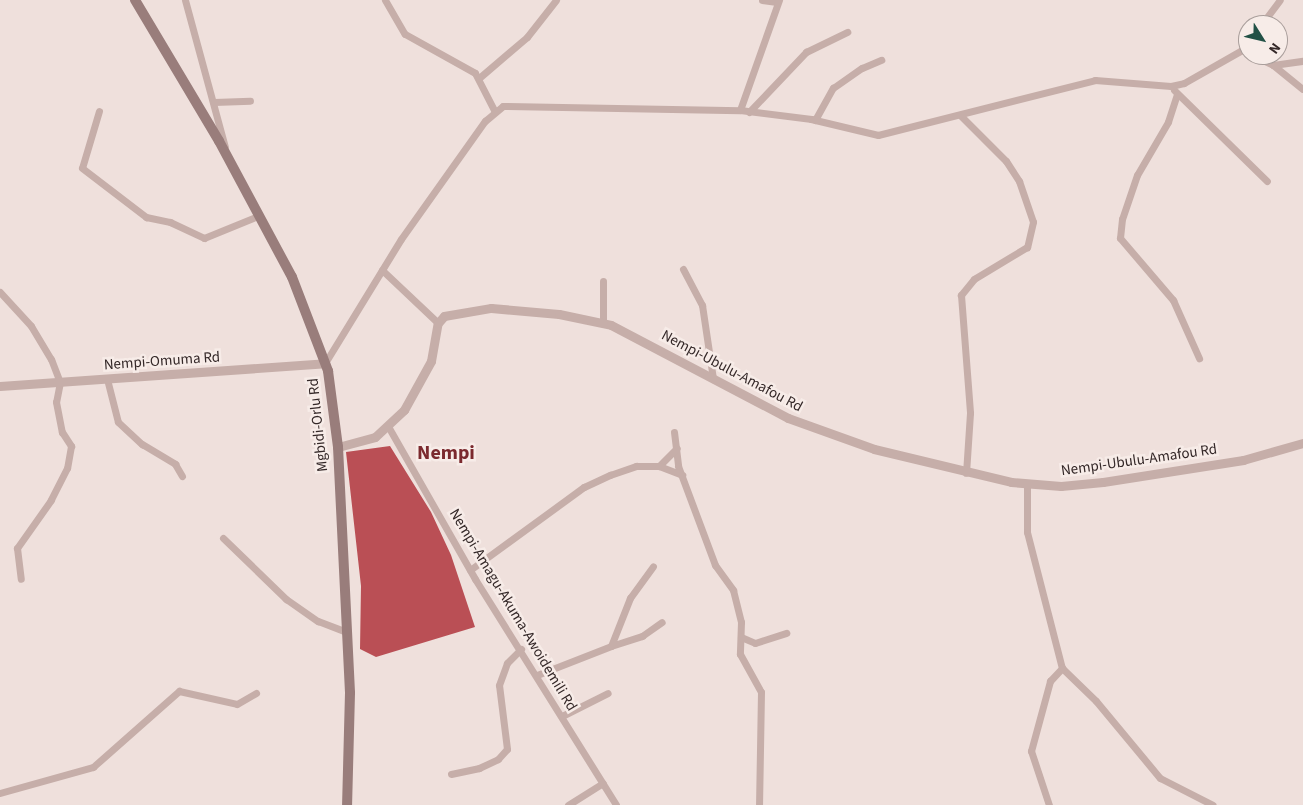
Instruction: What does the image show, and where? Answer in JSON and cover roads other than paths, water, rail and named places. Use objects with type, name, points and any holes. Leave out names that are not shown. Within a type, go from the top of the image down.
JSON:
[{"type":"main road","name":"Mgbidi-Orlu Rd","points":[[135,0],[228,159],[258,216],[308,312],[326,363],[338,447],[347,632],[351,749],[347,805]]},
{"type":"street","points":[[185,0],[228,159]]},
{"type":"street","points":[[385,0],[405,34],[462,63],[479,78],[494,110]]},
{"type":"street","points":[[479,78],[527,38],[556,0]]},
{"type":"street","points":[[740,110],[778,1],[762,0]]},
{"type":"street","points":[[1269,15],[1280,0]]},
{"type":"street","points":[[749,112],[806,52],[847,32]]},
{"type":"street","points":[[326,363],[382,270],[494,110],[503,106],[740,110],[815,120],[878,135],[933,118],[960,115],[1095,80],[1171,86],[1199,77],[1238,56]]},
{"type":"street","points":[[815,120],[833,88],[881,60]]},
{"type":"street","points":[[1288,63],[1303,61]]},
{"type":"street","points":[[1273,65],[1303,89]]},
{"type":"street","points":[[1171,86],[1267,181]]},
{"type":"street","points":[[1177,94],[1168,122],[1136,175],[1122,219],[1120,238],[1172,300],[1199,358]]},
{"type":"street","points":[[214,102],[250,101]]},
{"type":"street","points":[[99,111],[82,168],[146,217],[170,222],[204,238],[258,216]]},
{"type":"street","points":[[960,115],[992,146],[1019,181],[1033,234],[1027,247],[1016,257],[974,280],[961,295],[970,413],[966,473]]},
{"type":"street","points":[[683,269],[702,305],[712,379]]},
{"type":"street","points":[[338,447],[375,437],[389,428],[426,371],[438,323],[382,270]]},
{"type":"street","points":[[603,281],[604,323]]},
{"type":"street","points":[[0,292],[31,326],[60,382],[56,402],[62,432],[71,446],[67,468],[51,500],[17,548],[21,579]]},
{"type":"street","name":"Nempi-Ubulu-Amafou Rd","points":[[438,323],[444,316],[491,308],[559,314],[604,323],[639,338],[712,379],[819,430],[874,449],[966,473],[1027,484],[1103,482],[1243,460],[1303,443]]},
{"type":"street","name":"Nempi-Omuma Rd","points":[[0,386],[326,363]]},
{"type":"street","points":[[107,379],[118,422],[142,444],[175,464],[182,476]]},
{"type":"street","name":"Nempi-Amagu-Akuma-Awoidemili Rd","points":[[389,428],[470,570],[521,649],[616,805]]},
{"type":"street","points":[[674,432],[682,475],[716,565],[733,590],[741,622],[740,654],[761,692],[759,805]]},
{"type":"street","points":[[659,466],[677,448]]},
{"type":"street","points":[[470,570],[534,527],[584,487],[636,466],[659,466],[682,475]]},
{"type":"street","points":[[1027,484],[1027,532],[1062,668],[1096,701],[1160,778],[1213,805]]},
{"type":"street","points":[[223,538],[286,600],[318,621],[347,632]]},
{"type":"street","points":[[611,646],[630,598],[653,566]]},
{"type":"street","points":[[537,675],[642,636],[662,622]]},
{"type":"street","points":[[741,637],[755,643],[786,633]]},
{"type":"street","points":[[452,774],[479,768],[498,759],[506,749],[499,685],[507,663],[521,649]]},
{"type":"street","points":[[1049,805],[1031,751],[1050,682],[1062,668]]},
{"type":"street","points":[[0,793],[93,767],[179,691],[237,704],[256,693]]},
{"type":"street","points":[[562,716],[608,693]]},
{"type":"street","points":[[568,805],[603,784]]},
{"type":"district","name":"Nempi","points":[[446,453]]}]
